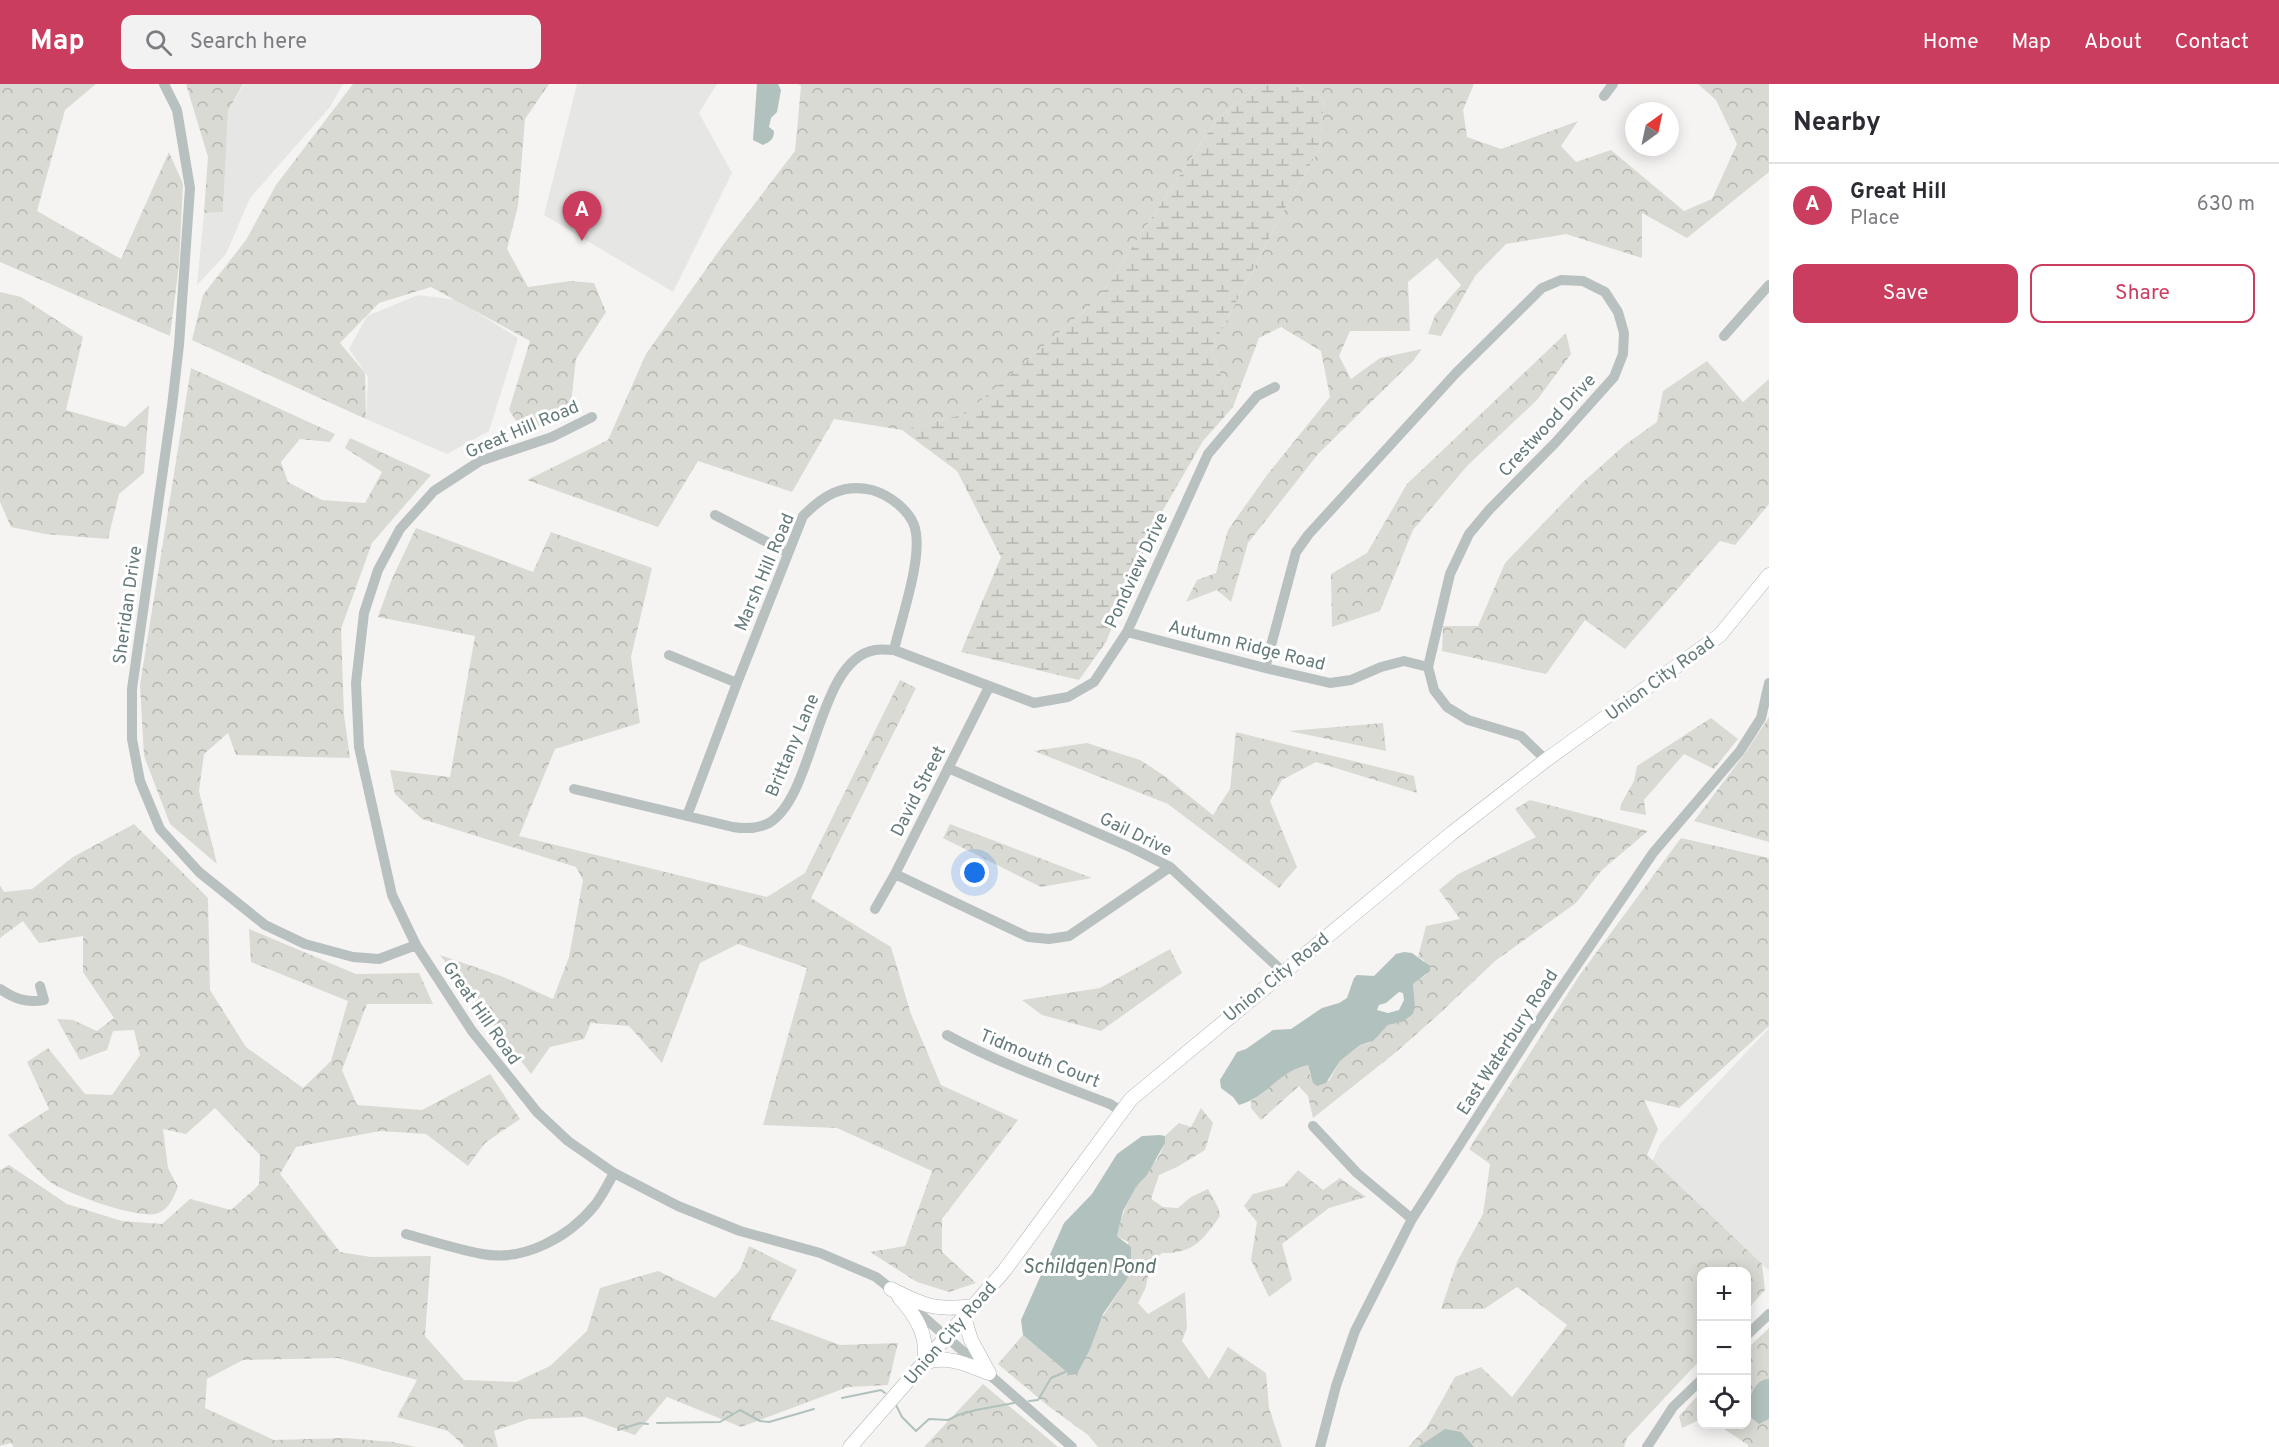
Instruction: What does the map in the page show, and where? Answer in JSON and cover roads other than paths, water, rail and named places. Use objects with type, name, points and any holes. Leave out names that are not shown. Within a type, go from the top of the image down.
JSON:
[{"type":"main road","name":"Union City Road","points":[[850,1447],[974,1306],[1022,1247],[1131,1099],[1439,843],[1546,760],[1720,635],[1769,575]]},
{"type":"main road","points":[[891,1289],[931,1307],[974,1306]]},
{"type":"main road","points":[[891,1289],[918,1321],[926,1347],[924,1363]]},
{"type":"main road","points":[[964,1317],[971,1340],[989,1373]]},
{"type":"main road","points":[[924,1363],[933,1359],[945,1359],[967,1364],[989,1373]]},
{"type":"street","name":"Sheridan Drive","points":[[164,84],[177,110],[190,188],[179,345],[172,406],[132,689],[132,739],[140,781],[160,829],[199,872],[265,925],[305,944],[353,957],[379,959],[416,945]]},
{"type":"street","points":[[1604,96],[1613,84]]},
{"type":"street","name":"Crestwood Drive","points":[[1265,668],[1296,552],[1308,535],[1456,373],[1526,302],[1542,288],[1561,280],[1583,281],[1605,292],[1618,312],[1624,333],[1623,354],[1614,377],[1469,534],[1450,574],[1428,667]]},
{"type":"street","points":[[1724,336],[1769,285]]},
{"type":"street","name":"Pondview Drive","points":[[989,687],[1034,703],[1068,697],[1094,682],[1127,632],[1208,454],[1257,396],[1275,387]]},
{"type":"street","name":"Great Hill Road","points":[[592,417],[552,437],[480,461],[435,491],[400,529],[378,570],[364,613],[356,683],[359,747],[392,895],[416,945],[472,1031],[530,1104],[568,1141],[614,1173],[678,1206],[740,1231],[830,1258],[876,1277],[948,1336],[1072,1447]]},
{"type":"street","name":"Marsh Hill Road","points":[[687,816],[803,516],[820,500],[841,489],[864,488],[885,494],[902,509],[915,527],[916,547],[913,573],[894,650]]},
{"type":"street","points":[[715,514],[788,552]]},
{"type":"street","name":"Autumn Ridge Road","points":[[1127,632],[1330,683],[1351,680],[1381,667],[1404,661],[1428,667]]},
{"type":"street","name":"Brittany Lane","points":[[574,789],[733,827],[750,829],[768,823],[782,812],[793,794],[838,678],[857,659],[873,650],[894,650],[989,687]]},
{"type":"street","points":[[669,655],[737,683]]},
{"type":"street","points":[[1428,667],[1434,690],[1447,707],[1467,720],[1521,736],[1546,760]]},
{"type":"street","name":"East Waterbury Road","points":[[1320,1447],[1336,1386],[1355,1331],[1412,1219],[1537,1024],[1653,853],[1740,751],[1761,718],[1769,683]]},
{"type":"street","name":"David Street","points":[[875,909],[895,874],[989,687]]},
{"type":"street","name":"Gail Drive","points":[[948,768],[1132,848],[1170,867],[1282,972]]},
{"type":"street","points":[[895,874],[1028,937],[1049,939],[1069,936],[1170,867]]},
{"type":"street","points":[[0,989],[13,998],[30,1002],[44,1000],[40,986]]},
{"type":"street","name":"Tidmouth Court","points":[[946,1035],[978,1051],[1110,1104],[1121,1111]]},
{"type":"street","points":[[1313,1126],[1357,1173],[1412,1219]]},
{"type":"street","points":[[406,1233],[484,1255],[512,1254],[541,1246],[570,1231],[596,1204],[614,1173]]},
{"type":"street","points":[[1751,1331],[1769,1314]]},
{"type":"street","points":[[1647,1447],[1673,1407],[1697,1383]]},
{"type":"water","points":[[757,84],[778,84],[781,90],[777,112],[771,118],[769,127],[774,131],[773,136],[763,145],[753,140]]},
{"type":"water","points":[[1412,953],[1430,966],[1430,971],[1413,984],[1415,1006],[1413,1014],[1402,1022],[1388,1025],[1373,1041],[1360,1045],[1340,1061],[1326,1083],[1317,1086],[1313,1083],[1308,1065],[1288,1073],[1258,1096],[1239,1105],[1221,1088],[1220,1080],[1237,1052],[1246,1049],[1273,1030],[1291,1029],[1322,1008],[1339,1003],[1347,998],[1357,975],[1374,976],[1396,954]],"holes":[[[1399,992],[1403,993],[1404,1000],[1399,1010],[1388,1013],[1377,1010],[1379,1005],[1386,1003]]]},
{"type":"water","name":"Schildgen Pond","points":[[1142,1136],[1165,1136],[1165,1143],[1123,1211],[1117,1236],[1131,1247],[1131,1269],[1126,1281],[1103,1314],[1090,1349],[1077,1374],[1070,1375],[1023,1335],[1021,1320],[1064,1223],[1092,1194],[1117,1154]]},
{"type":"water","points":[[1769,1379],[1769,1419],[1759,1424],[1751,1417],[1751,1396],[1755,1387]]},
{"type":"water","points":[[1445,1429],[1461,1432],[1474,1447],[1418,1447]]},
{"type":"waterway","points":[[1029,1401],[1038,1400],[1051,1378],[1065,1372]]},
{"type":"waterway","points":[[842,1398],[881,1390],[885,1393]]},
{"type":"waterway","points":[[896,1405],[902,1417],[916,1431],[929,1419],[948,1420],[976,1410],[1014,1403]]},
{"type":"waterway","points":[[657,1423],[720,1422],[740,1410],[760,1421],[769,1422],[814,1409]]},
{"type":"waterway","points":[[618,1430],[640,1423],[648,1424]]},
{"type":"place","name":"Great Hill","points":[[582,241]]}]
